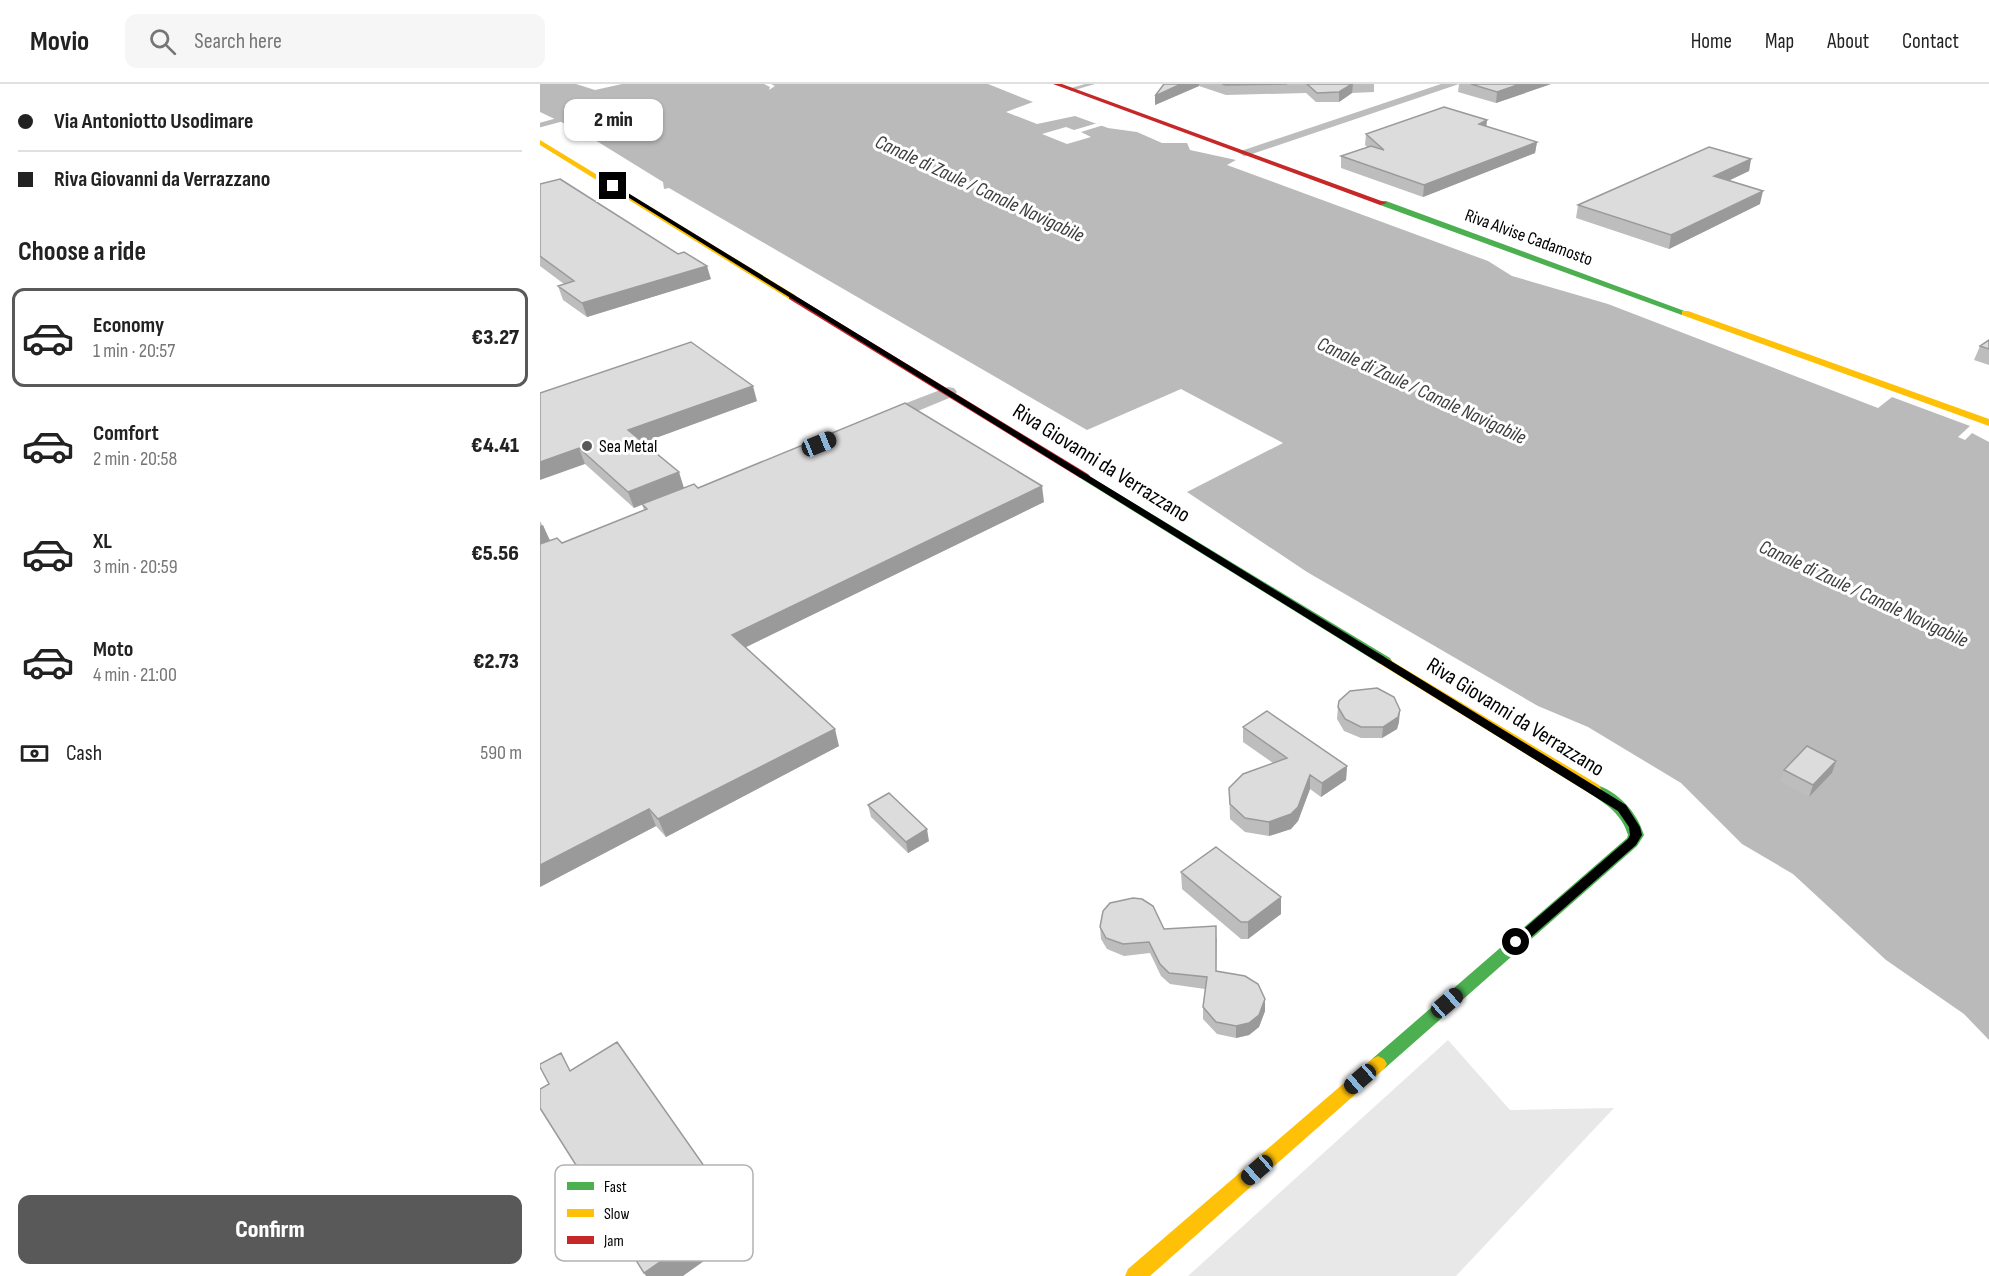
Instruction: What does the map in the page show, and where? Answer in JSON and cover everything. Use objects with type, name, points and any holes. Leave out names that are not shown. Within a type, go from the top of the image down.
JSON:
[{"type":"street","name":"Riva Alvise Cadamosto","points":[[1056,84],[1989,423]]},
{"type":"street","points":[[1244,152],[1453,84]]},
{"type":"street","name":"Riva Giovanni da Verrazzano","points":[[540,142],[1613,801],[1629,816],[1635,827],[1636,835],[1632,842],[1135,1276]]},
{"type":"street","points":[[860,428],[948,392]]},
{"type":"lane","points":[[1071,89],[1092,84]]},
{"type":"shaded area","points":[[1448,1040],[1510,1110],[1614,1108],[1456,1276],[1188,1276]]},
{"type":"water","name":"Canale di Zaule / Canale Navigabile","points":[[540,84],[576,84],[595,90],[622,84],[764,84],[770,87],[769,90],[775,86],[771,84],[988,84],[1033,102],[1006,112],[1037,124],[1075,116],[1108,128],[1137,132],[1162,143],[1187,143],[1190,150],[1236,160],[1227,165],[1488,261],[1512,276],[1608,304],[1878,408],[1892,397],[1970,426],[1958,437],[1965,440],[1972,433],[1989,442],[1989,1040],[1964,1014],[1886,960],[1793,874],[1742,844],[1681,783],[1588,727],[1538,706],[1307,572],[1187,492],[1283,443],[1181,389],[1087,430],[669,188],[664,189],[663,182],[582,132],[601,134],[616,129],[595,118],[581,121],[584,124],[576,129],[540,112]]},
{"type":"pier","points":[[1101,122],[1107,124],[1081,132],[1091,137],[1067,144],[1042,134],[1066,127],[1074,130]]},
{"type":"building","points":[[1164,84],[1181,84],[1155,96]]},
{"type":"building","points":[[1222,84],[1287,84],[1226,85]]},
{"type":"building","points":[[1307,84],[1352,84],[1339,92],[1317,93]]},
{"type":"building","points":[[1471,84],[1520,84],[1497,92]]},
{"type":"building","points":[[1444,107],[1487,120],[1479,124],[1537,142],[1424,185],[1341,156],[1371,146],[1384,150],[1366,134]]},
{"type":"building","points":[[1709,147],[1751,159],[1714,176],[1763,191],[1671,235],[1578,205]]},
{"type":"building","points":[[560,179],[678,254],[684,252],[707,266],[582,303],[558,286],[574,281],[540,256],[540,184]]},
{"type":"building","points":[[1989,340],[1989,349],[1980,346]]},
{"type":"building","name":"Sea Metal","points":[[691,342],[753,386],[628,430],[679,472],[628,492],[579,448],[540,462],[540,393]]},
{"type":"building","points":[[905,403],[1042,486],[732,635],[835,729],[658,819],[649,809],[540,865],[540,544],[557,538],[562,543],[647,509],[642,504],[694,484],[698,488]]},
{"type":"building","points":[[1377,688],[1394,697],[1400,710],[1398,717],[1383,727],[1361,727],[1345,719],[1338,707],[1339,701],[1350,691]]},
{"type":"building","points":[[1267,711],[1347,766],[1322,783],[1310,775],[1298,807],[1291,814],[1269,822],[1245,818],[1230,804],[1229,788],[1243,774],[1287,758],[1243,727]]},
{"type":"building","points":[[1807,746],[1836,761],[1813,785],[1784,770]]},
{"type":"building","points":[[889,793],[927,829],[906,842],[868,805]]},
{"type":"building","points":[[1216,847],[1281,897],[1248,922],[1241,922],[1181,872]]},
{"type":"building","points":[[1133,898],[1142,899],[1153,906],[1164,929],[1216,926],[1216,971],[1245,976],[1258,984],[1265,999],[1259,1015],[1249,1023],[1236,1026],[1216,1022],[1203,1007],[1207,977],[1169,973],[1160,964],[1149,942],[1123,944],[1106,938],[1100,927],[1103,911],[1110,903]]},
{"type":"building","points":[[617,1042],[703,1165],[576,1165],[540,1108],[540,1089],[549,1084],[540,1064],[561,1053],[570,1071]]},
{"type":"building","points":[[636,1261],[661,1261],[644,1273]]},
{"type":"waterway","points":[[540,125],[566,118]]},
{"type":"traffic: fast","points":[[1383,203],[1685,313]]},
{"type":"traffic: fast","points":[[1084,476],[1385,661]]},
{"type":"traffic: fast","points":[[1378,1064],[1632,842],[1636,835],[1626,813],[1594,789]]},
{"type":"traffic: slow","points":[[540,142],[792,297]]},
{"type":"traffic: slow","points":[[1685,313],[1989,423]]},
{"type":"traffic: slow","points":[[1385,661],[1594,789]]},
{"type":"traffic: slow","points":[[1135,1276],[1378,1064]]},
{"type":"traffic: jam","points":[[1056,84],[1383,203]]},
{"type":"traffic: jam","points":[[792,297],[1084,476]]},
{"type":"place","name":"Sea Metal","points":[[587,446]]},
{"type":"route","points":[[613,186],[1622,808],[1635,827],[1636,835],[1632,842],[1516,942]]}]
